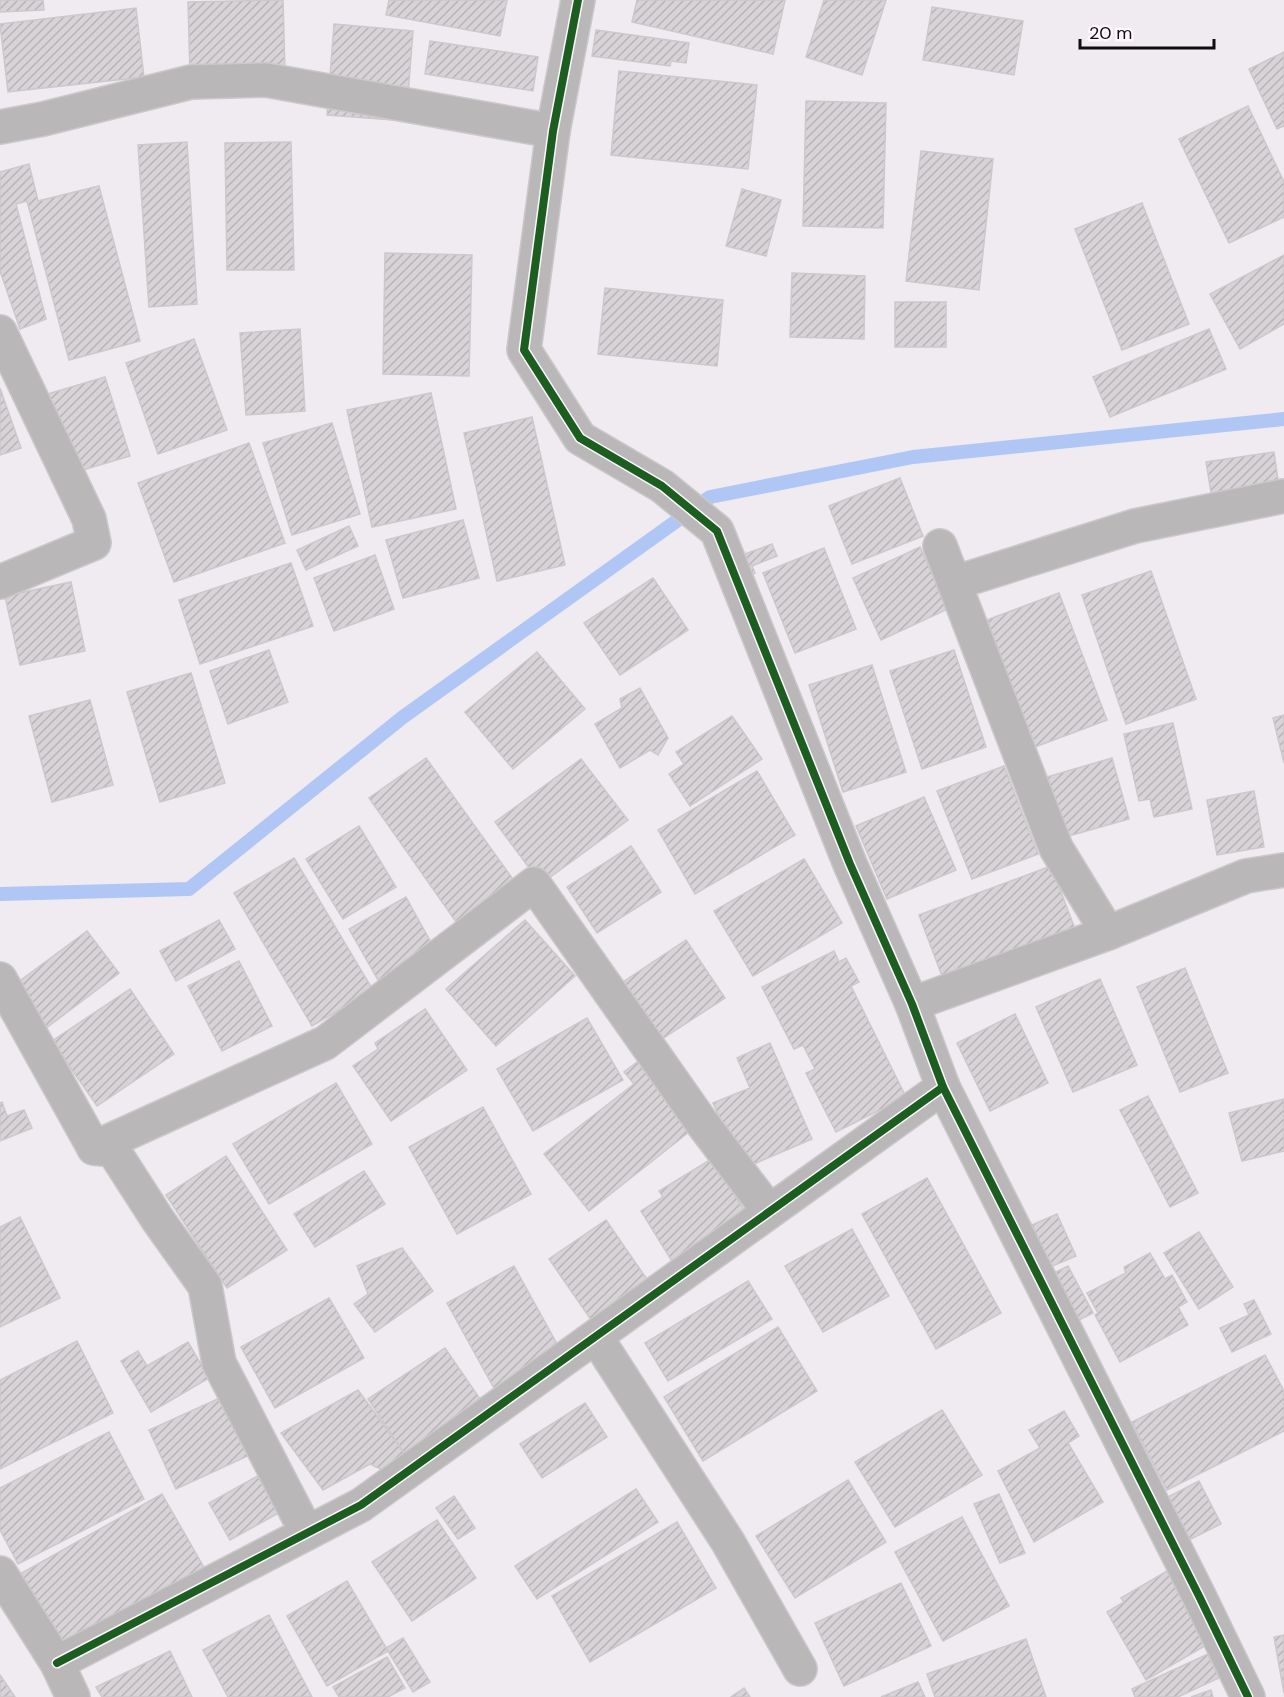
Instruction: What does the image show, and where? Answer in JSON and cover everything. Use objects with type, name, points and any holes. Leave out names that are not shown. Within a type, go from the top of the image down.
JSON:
[{"type":"street","points":[[578,0],[553,131],[524,350],[580,438],[662,486],[717,531],[850,864],[912,1004],[943,1087],[1248,1697]]},
{"type":"street","points":[[0,126],[43,119],[191,82],[266,80],[553,131]]},
{"type":"street","points":[[0,332],[89,519],[94,543],[0,582]]},
{"type":"street","points":[[954,583],[1135,526],[1284,496]]},
{"type":"street","points":[[940,546],[1056,848],[1108,933]]},
{"type":"street","points":[[912,1004],[1108,933],[1246,876],[1284,870]]},
{"type":"street","points":[[94,1148],[325,1043],[534,884],[702,1123],[769,1211]]},
{"type":"street","points":[[0,979],[94,1148]]},
{"type":"street","points":[[57,1663],[361,1505],[943,1087]]},
{"type":"street","points":[[94,1148],[113,1150],[158,1220],[205,1286],[219,1363],[307,1533]]},
{"type":"street","points":[[596,1337],[728,1542],[800,1669]]},
{"type":"street","points":[[0,1573],[57,1663],[74,1697]]},
{"type":"building","points":[[0,0],[43,0],[44,10],[0,12]]},
{"type":"building","points":[[283,0],[285,72],[190,74],[188,2]]},
{"type":"building","points":[[389,0],[507,0],[500,36],[386,15]]},
{"type":"building","points":[[637,0],[785,0],[773,54],[632,22]]},
{"type":"building","points":[[824,0],[886,0],[862,75],[806,57]]},
{"type":"building","points":[[932,7],[1023,21],[1014,75],[923,60]]},
{"type":"building","points":[[136,8],[144,77],[8,92],[0,24]]},
{"type":"building","points":[[334,24],[413,31],[406,121],[327,115]]},
{"type":"building","points":[[596,30],[689,43],[686,63],[671,61],[670,66],[592,56]]},
{"type":"building","points":[[430,41],[538,57],[533,91],[425,74]]},
{"type":"building","points":[[1284,52],[1284,126],[1277,129],[1249,69]]},
{"type":"building","points":[[619,71],[757,85],[748,169],[611,155]]},
{"type":"building","points":[[806,101],[886,103],[883,228],[803,226]]},
{"type":"building","points":[[1248,106],[1284,182],[1284,217],[1229,243],[1179,139]]},
{"type":"building","points":[[187,142],[197,304],[149,307],[138,145]]},
{"type":"building","points":[[291,142],[294,270],[227,270],[225,143]]},
{"type":"building","points":[[921,151],[993,159],[979,290],[906,281]]},
{"type":"building","points":[[29,164],[38,201],[99,186],[140,341],[69,360],[27,201],[16,204],[46,319],[20,329],[0,271],[0,172]]},
{"type":"building","points":[[742,189],[781,200],[766,256],[726,246]]},
{"type":"building","points":[[1142,203],[1189,324],[1122,350],[1075,229]]},
{"type":"building","points":[[385,253],[472,255],[469,376],[383,374]]},
{"type":"building","points":[[1284,255],[1284,324],[1240,349],[1210,294]]},
{"type":"building","points":[[792,273],[865,276],[864,339],[790,337]]},
{"type":"building","points":[[605,288],[723,300],[717,366],[598,354]]},
{"type":"building","points":[[895,302],[946,302],[946,347],[895,347]]},
{"type":"building","points":[[300,329],[305,411],[246,415],[240,333]]},
{"type":"building","points":[[1209,329],[1226,369],[1110,417],[1093,377]]},
{"type":"building","points":[[194,339],[227,430],[158,454],[126,363]]},
{"type":"building","points":[[105,377],[130,456],[66,475],[41,396]]},
{"type":"building","points":[[0,388],[21,448],[0,455]]},
{"type":"building","points":[[431,393],[456,509],[372,527],[347,410]]},
{"type":"building","points":[[532,417],[565,565],[497,581],[464,433]]},
{"type":"building","points":[[332,423],[360,514],[292,535],[263,443]]},
{"type":"building","points":[[249,443],[285,543],[174,582],[138,483]]},
{"type":"building","points":[[1274,452],[1281,501],[1214,511],[1206,462]]},
{"type":"building","points":[[900,478],[923,536],[852,564],[829,506]]},
{"type":"building","points":[[463,520],[479,578],[403,598],[386,540]]},
{"type":"building","points":[[349,526],[358,546],[306,570],[297,550]]},
{"type":"building","points":[[772,544],[777,556],[752,566],[755,573],[742,578],[734,558]]},
{"type":"building","points":[[920,547],[948,609],[881,640],[853,578]]},
{"type":"building","points":[[824,548],[856,629],[795,653],[763,573]]},
{"type":"building","points":[[375,555],[394,609],[334,631],[314,578]]},
{"type":"building","points":[[291,563],[313,626],[200,664],[179,600]]},
{"type":"building","points":[[1151,571],[1196,699],[1126,724],[1082,595]]},
{"type":"building","points":[[653,578],[688,630],[620,675],[584,623]]},
{"type":"building","points":[[71,582],[85,651],[20,665],[5,596]]},
{"type":"building","points":[[1059,593],[1107,720],[1035,747],[987,620]]},
{"type":"building","points":[[269,650],[288,702],[228,724],[210,671]]},
{"type":"building","points":[[954,650],[986,747],[922,769],[890,671]]},
{"type":"building","points":[[537,652],[585,709],[513,769],[465,712]]},
{"type":"building","points":[[872,665],[906,772],[843,792],[809,685]]},
{"type":"building","points":[[191,673],[225,783],[160,802],[127,692]]},
{"type":"building","points":[[640,688],[668,738],[658,755],[650,750],[620,768],[595,724],[622,708],[620,699]]},
{"type":"building","points":[[90,700],[113,785],[52,802],[29,716]]},
{"type":"building","points":[[1284,715],[1284,763],[1273,718]]},
{"type":"building","points":[[732,716],[762,759],[690,806],[669,774],[684,764],[676,752]]},
{"type":"building","points":[[1173,723],[1192,809],[1154,817],[1150,799],[1139,801],[1124,734]]},
{"type":"building","points":[[426,758],[520,889],[461,929],[369,798]]},
{"type":"building","points":[[1112,758],[1129,819],[1065,837],[1047,777]]},
{"type":"building","points":[[581,759],[628,820],[541,884],[495,822]]},
{"type":"building","points":[[1004,766],[1038,854],[972,879],[937,791]]},
{"type":"building","points":[[757,771],[795,835],[695,894],[658,830]]},
{"type":"building","points":[[1254,791],[1264,847],[1217,855],[1207,800]]},
{"type":"building","points":[[924,797],[956,870],[887,899],[856,826]]},
{"type":"building","points":[[359,826],[396,887],[343,919],[306,859]]},
{"type":"building","points":[[631,846],[661,892],[597,933],[567,887]]},
{"type":"building","points":[[294,858],[373,990],[312,1026],[234,893]]},
{"type":"building","points":[[804,859],[842,923],[753,976],[714,911]]},
{"type":"building","points":[[1051,866],[1077,934],[945,984],[919,915]]},
{"type":"building","points":[[406,897],[439,957],[382,987],[349,929]]},
{"type":"building","points":[[219,920],[235,949],[176,981],[160,951]]},
{"type":"building","points":[[525,920],[575,976],[496,1046],[446,989]]},
{"type":"building","points":[[87,931],[119,973],[45,1029],[13,986]]},
{"type":"building","points":[[686,940],[725,998],[662,1039],[623,982]]},
{"type":"building","points":[[834,951],[839,962],[846,958],[859,982],[851,986],[906,1097],[836,1132],[806,1073],[815,1069],[803,1045],[794,1049],[762,987]]},
{"type":"building","points":[[239,961],[272,1026],[222,1051],[188,986]]},
{"type":"building","points":[[1185,968],[1228,1073],[1180,1092],[1137,987]]},
{"type":"building","points":[[1100,979],[1137,1065],[1073,1092],[1036,1007]]},
{"type":"building","points":[[130,989],[174,1054],[97,1106],[52,1041]]},
{"type":"building","points":[[425,1009],[467,1070],[391,1121],[353,1066],[378,1049],[375,1043]]},
{"type":"building","points":[[1015,1014],[1048,1083],[990,1111],[957,1043]]},
{"type":"building","points":[[587,1018],[623,1080],[533,1131],[497,1069]]},
{"type":"building","points":[[770,1043],[812,1139],[742,1169],[713,1103],[750,1088],[737,1058]]},
{"type":"building","points":[[644,1057],[698,1125],[589,1211],[544,1154],[634,1084],[624,1072]]},
{"type":"building","points":[[336,1083],[372,1144],[269,1204],[233,1144]]},
{"type":"building","points":[[1148,1096],[1198,1193],[1170,1207],[1120,1110]]},
{"type":"building","points":[[1284,1099],[1284,1151],[1242,1161],[1229,1113]]},
{"type":"building","points":[[2,1102],[7,1116],[24,1110],[32,1128],[0,1141],[0,1103]]},
{"type":"building","points":[[483,1107],[531,1194],[457,1234],[409,1147]]},
{"type":"building","points":[[226,1156],[287,1250],[227,1288],[166,1195]]},
{"type":"building","points":[[713,1158],[748,1217],[673,1263],[641,1211],[663,1197],[659,1191]]},
{"type":"building","points":[[364,1171],[385,1204],[315,1247],[294,1214]]},
{"type":"building","points":[[927,1178],[1001,1313],[936,1349],[862,1214]]},
{"type":"building","points":[[1057,1214],[1076,1256],[1050,1267],[1032,1225]]},
{"type":"building","points":[[20,1217],[60,1298],[0,1327],[0,1227]]},
{"type":"building","points":[[606,1220],[653,1288],[596,1327],[549,1259]]},
{"type":"building","points":[[852,1229],[889,1296],[823,1332],[785,1266]]},
{"type":"building","points":[[1199,1232],[1233,1287],[1199,1309],[1164,1253]]},
{"type":"building","points":[[402,1248],[433,1291],[375,1332],[354,1304],[368,1294],[357,1266]]},
{"type":"building","points":[[1150,1253],[1165,1279],[1172,1275],[1187,1302],[1178,1307],[1188,1325],[1120,1362],[1095,1315],[1098,1313],[1087,1293],[1126,1273],[1124,1267]]},
{"type":"building","points":[[514,1266],[562,1353],[495,1390],[447,1303]]},
{"type":"building","points":[[1068,1266],[1093,1313],[1077,1321],[1052,1274]]},
{"type":"building","points":[[748,1281],[772,1319],[668,1381],[645,1343]]},
{"type":"building","points":[[329,1298],[364,1358],[275,1408],[241,1347]]},
{"type":"building","points":[[1254,1300],[1271,1334],[1232,1352],[1220,1328],[1249,1315],[1244,1304]]},
{"type":"building","points":[[778,1327],[817,1391],[703,1461],[664,1397]]},
{"type":"building","points":[[77,1341],[113,1413],[0,1469],[0,1380]]},
{"type":"building","points":[[188,1342],[209,1378],[151,1412],[121,1361],[138,1351],[147,1366]]},
{"type":"building","points":[[445,1348],[489,1412],[411,1464],[368,1399]]},
{"type":"building","points":[[1265,1355],[1284,1391],[1284,1431],[1167,1490],[1132,1422]]},
{"type":"building","points":[[358,1390],[405,1454],[385,1471],[370,1464],[323,1490],[281,1433]]},
{"type":"building","points":[[222,1397],[250,1455],[176,1489],[149,1430]]},
{"type":"building","points":[[585,1403],[607,1437],[542,1478],[520,1444]]},
{"type":"building","points":[[942,1410],[982,1475],[895,1527],[855,1462]]},
{"type":"building","points":[[1064,1411],[1079,1436],[1068,1443],[1103,1502],[1034,1542],[998,1471],[1040,1448],[1029,1430]]},
{"type":"building","points":[[109,1432],[144,1499],[18,1564],[0,1530],[0,1488]]},
{"type":"building","points":[[265,1472],[286,1509],[230,1540],[209,1503]]},
{"type":"building","points":[[848,1480],[886,1542],[795,1598],[756,1536]]},
{"type":"building","points":[[1199,1481],[1221,1524],[1185,1542],[1162,1500]]},
{"type":"building","points":[[636,1489],[658,1522],[537,1599],[515,1566]]},
{"type":"building","points":[[162,1494],[210,1578],[67,1658],[20,1574]]},
{"type":"building","points":[[999,1494],[1025,1553],[1000,1563],[974,1504]]},
{"type":"building","points":[[454,1496],[475,1528],[458,1539],[436,1508]]},
{"type":"building","points":[[962,1517],[1009,1606],[943,1641],[895,1552]]},
{"type":"building","points":[[437,1520],[476,1578],[412,1621],[372,1562]]},
{"type":"building","points":[[677,1522],[716,1588],[590,1662],[552,1596]]},
{"type":"building","points":[[1167,1571],[1210,1643],[1146,1680],[1107,1612],[1124,1602],[1121,1598]]},
{"type":"building","points":[[347,1581],[388,1651],[327,1686],[287,1616]]},
{"type":"building","points":[[901,1583],[931,1646],[844,1686],[815,1623]]},
{"type":"building","points":[[269,1615],[312,1697],[228,1697],[203,1650]]},
{"type":"building","points":[[1284,1635],[1284,1693],[1274,1637]]},
{"type":"building","points":[[403,1638],[430,1682],[413,1692],[386,1648]]},
{"type":"building","points":[[1026,1639],[1046,1697],[935,1697],[927,1674]]},
{"type":"building","points":[[170,1651],[192,1697],[102,1697],[96,1687]]},
{"type":"building","points":[[1208,1654],[1219,1678],[1178,1697],[1135,1697],[1132,1689]]},
{"type":"building","points":[[387,1657],[405,1688],[388,1697],[339,1697],[333,1687]]},
{"type":"building","points":[[0,1675],[15,1697],[0,1697]]},
{"type":"building","points":[[918,1682],[925,1697],[881,1697]]},
{"type":"building","points":[[744,1688],[750,1697],[731,1697]]},
{"type":"building","points":[[1211,1690],[1213,1697],[1191,1697]]},
{"type":"waterway","points":[[0,894],[189,889],[403,717],[710,497],[913,457],[1284,419]]},
{"type":"cycle path","points":[[578,0],[553,131],[524,350],[580,438],[662,486],[717,531],[850,864],[912,1004],[943,1087],[1248,1697]]},
{"type":"cycle path","points":[[57,1663],[361,1505],[943,1087]]}]
